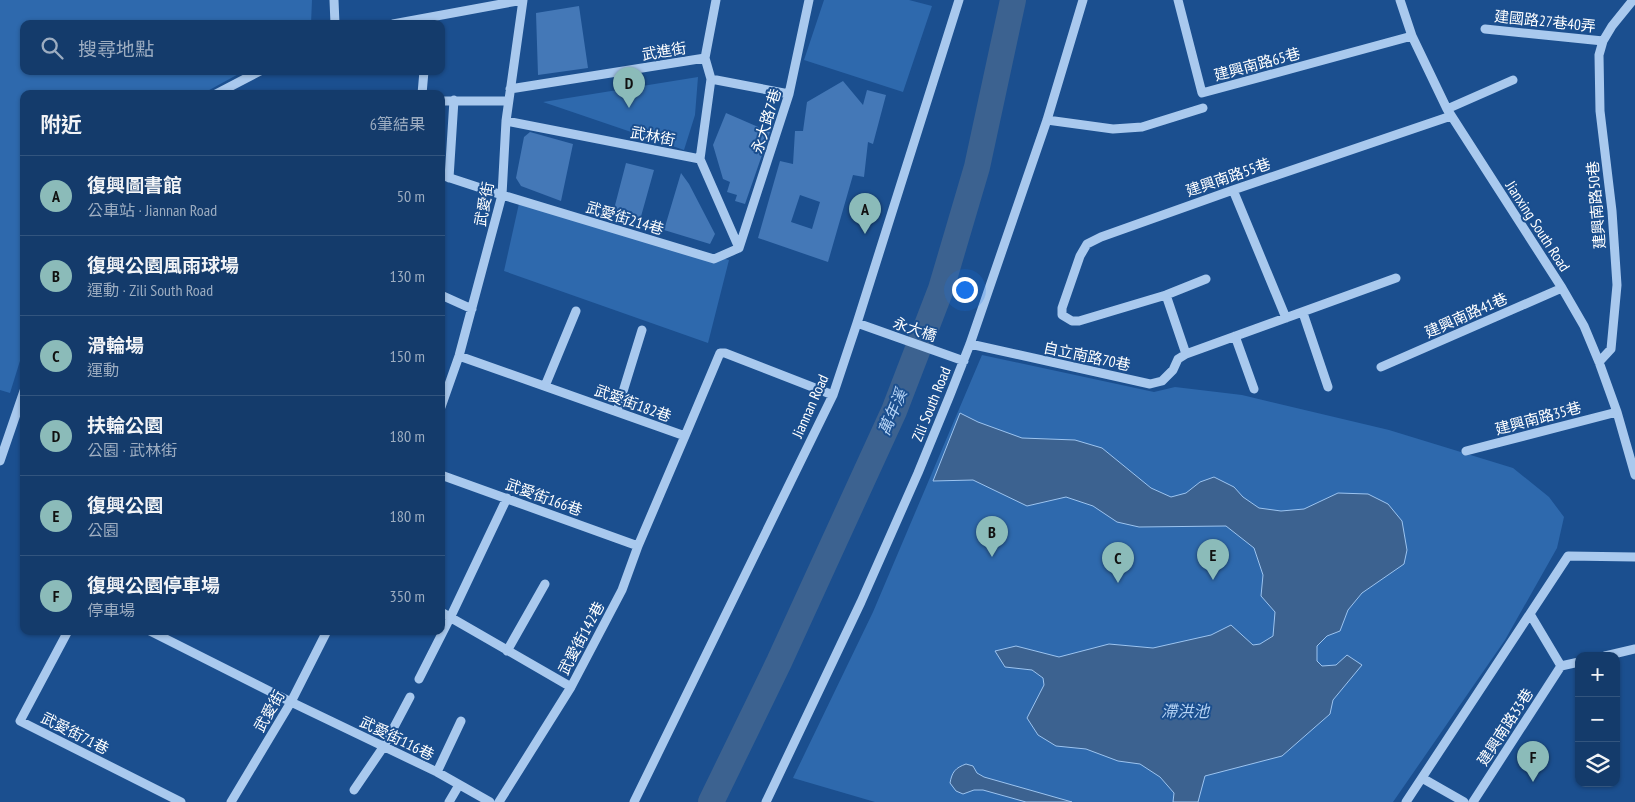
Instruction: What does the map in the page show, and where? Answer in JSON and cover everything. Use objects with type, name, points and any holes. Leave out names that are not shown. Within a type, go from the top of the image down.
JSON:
[{"type":"street","points":[[334,0],[335,20]]},
{"type":"street","points":[[428,20],[523,0]]},
{"type":"street","name":"武愛街","points":[[445,396],[460,356],[502,195],[508,101],[523,0]]},
{"type":"street","name":"武進街","points":[[510,89],[705,58],[716,0]]},
{"type":"street","name":"永大路7巷","points":[[739,248],[789,94],[810,0]]},
{"type":"street","name":"Jiannan Road","points":[[634,802],[833,395],[858,323],[957,0]]},
{"type":"street","name":"Zili South Road","points":[[766,802],[861,602],[918,473],[964,361],[1047,120],[1083,0]]},
{"type":"street","name":"建興南路65巷","points":[[1178,0],[1202,93],[1412,36]]},
{"type":"street","name":"Jianxing South Road","points":[[1400,0],[1412,36],[1449,112],[1562,288],[1584,326],[1600,362],[1635,475]]},
{"type":"street","points":[[1603,41],[1612,26],[1633,0]]},
{"type":"street","name":"建國路27巷40弄","points":[[1485,29],[1603,41]]},
{"type":"street","name":"建興南路50巷","points":[[1600,362],[1611,349],[1616,285],[1612,211],[1600,111],[1599,55],[1603,41]]},
{"type":"street","points":[[705,58],[711,79],[700,159],[739,248]]},
{"type":"street","points":[[224,90],[252,75]]},
{"type":"street","points":[[422,90],[424,75]]},
{"type":"street","points":[[711,79],[789,94]]},
{"type":"street","name":"建興南路55巷","points":[[1062,315],[1065,298],[1080,256],[1087,244],[1101,237],[1449,112],[1512,80]]},
{"type":"street","points":[[445,100],[508,101]]},
{"type":"street","points":[[445,177],[454,100]]},
{"type":"street","points":[[1047,120],[1113,129],[1142,127],[1203,108]]},
{"type":"street","name":"武林街","points":[[506,121],[700,159]]},
{"type":"street","name":"武愛街214巷","points":[[445,177],[714,258],[739,248]]},
{"type":"street","points":[[1233,190],[1286,318]]},
{"type":"street","points":[[1166,295],[1186,354],[1396,278]]},
{"type":"street","name":"自立南路70巷","points":[[1062,315],[1072,321],[1080,321],[1166,295],[1206,279]]},
{"type":"street","name":"建興南路41巷","points":[[1381,367],[1562,288]]},
{"type":"street","points":[[445,297],[472,309]]},
{"type":"street","points":[[545,386],[576,311]]},
{"type":"street","points":[[1303,313],[1328,387]]},
{"type":"street","name":"永大橋","points":[[858,323],[964,361]]},
{"type":"street","points":[[617,411],[642,330]]},
{"type":"street","points":[[1236,336],[1254,390]]},
{"type":"street","name":"自立南路70巷","points":[[970,344],[980,348],[1150,384],[1162,381],[1173,370],[1178,359],[1186,354]]},
{"type":"street","points":[[684,436],[720,354],[724,353],[833,395]]},
{"type":"street","name":"武愛街182巷","points":[[460,356],[684,436],[638,546]]},
{"type":"street","points":[[0,461],[20,403]]},
{"type":"street","name":"建興南路35巷","points":[[1466,451],[1617,412]]},
{"type":"street","name":"武愛街166巷","points":[[445,476],[638,546]]},
{"type":"street","points":[[445,628],[507,498]]},
{"type":"street","name":"武愛街142巷","points":[[445,615],[571,687],[622,590],[638,546]]},
{"type":"street","points":[[1406,802],[1568,556],[1635,557]]},
{"type":"street","points":[[508,650],[545,584]]},
{"type":"street","points":[[1530,614],[1561,666],[1575,663]]},
{"type":"street","name":"武愛街71巷","points":[[66,635],[20,721],[181,802]]},
{"type":"street","name":"武愛街116巷","points":[[158,635],[291,702],[437,772],[490,802]]},
{"type":"street","name":"武愛街","points":[[231,802],[291,702],[325,635]]},
{"type":"street","points":[[419,679],[441,635]]},
{"type":"street","points":[[1620,652],[1635,649]]},
{"type":"street","name":"建興南路33巷","points":[[1473,802],[1561,666]]},
{"type":"street","points":[[499,802],[571,687]]},
{"type":"street","points":[[354,790],[384,746],[410,697]]},
{"type":"street","points":[[437,772],[461,721]]},
{"type":"street","points":[[1422,778],[1464,802]]},
{"type":"street","points":[[449,802],[459,785]]},
{"type":"shaded area","points":[[0,0],[312,0],[311,20],[20,20],[20,75],[237,75],[209,90],[20,90],[20,361],[10,393],[0,390]]},
{"type":"shaded area","points":[[824,0],[909,0],[932,6],[903,92],[804,60]]},
{"type":"shaded area","points":[[698,77],[695,115],[684,150],[543,102]]},
{"type":"shaded area","points":[[520,199],[729,260],[708,343],[504,271]]},
{"type":"shaded area","points":[[982,355],[1154,392],[1175,387],[1242,395],[1389,430],[1513,468],[1549,497],[1564,517],[1557,548],[1505,640],[1393,802],[875,802],[793,778],[873,612]]},
{"type":"water","name":"滯洪池","points":[[960,413],[978,422],[1022,438],[1075,440],[1102,448],[1151,488],[1171,497],[1186,493],[1200,482],[1214,477],[1234,487],[1243,497],[1259,508],[1281,511],[1304,509],[1338,493],[1368,494],[1388,504],[1402,521],[1407,550],[1404,564],[1362,593],[1348,610],[1340,631],[1327,636],[1317,646],[1317,661],[1322,666],[1336,665],[1347,655],[1362,665],[1333,700],[1330,714],[1282,756],[1205,776],[1198,802],[1173,802],[1174,793],[1160,777],[1140,764],[1118,761],[1086,749],[1056,746],[1038,735],[1027,718],[1044,685],[1043,678],[1032,670],[1005,667],[995,651],[1016,646],[1059,657],[1109,644],[1153,648],[1211,635],[1231,625],[1253,645],[1260,644],[1273,636],[1275,612],[1261,596],[1263,575],[1254,548],[1226,526],[1139,527],[1117,522],[1093,506],[1066,497],[1027,506],[973,480],[933,481]]},
{"type":"water","points":[[966,764],[973,766],[977,773],[984,777],[1072,802],[1026,802],[983,790],[974,790],[963,794],[956,791],[950,783],[955,771]]},
{"type":"building","points":[[579,6],[588,68],[538,75],[536,13]]},
{"type":"building","points":[[843,81],[863,105],[867,90],[886,95],[873,144],[868,142],[864,177],[853,175],[828,262],[758,238],[780,161],[793,164],[795,131],[803,131],[807,102]],"holes":[[[800,195],[820,202],[812,229],[791,222]]]},
{"type":"building","points":[[726,113],[770,132],[745,204],[735,201],[737,195],[727,192],[730,182],[723,179],[713,145]]},
{"type":"building","points":[[530,132],[573,144],[561,201],[521,186],[516,178],[524,137]]},
{"type":"building","points":[[626,163],[654,170],[640,220],[613,213]]},
{"type":"building","points":[[681,173],[689,184],[715,234],[710,244],[664,230]]},
{"type":"waterway","name":"萬年溪","points":[[711,802],[779,662],[894,411],[941,289],[977,167],[1013,0]]},
{"type":"place","name":"扶輪公園","points":[[629,108]]},
{"type":"place","name":"復興圖書館","points":[[865,234]]},
{"type":"place","name":"復興公園風雨球場","points":[[992,557]]},
{"type":"place","name":"復興公園","points":[[1213,580]]},
{"type":"place","name":"滑輪場","points":[[1118,583]]},
{"type":"place","name":"復興公園停車場","points":[[1533,782]]}]
